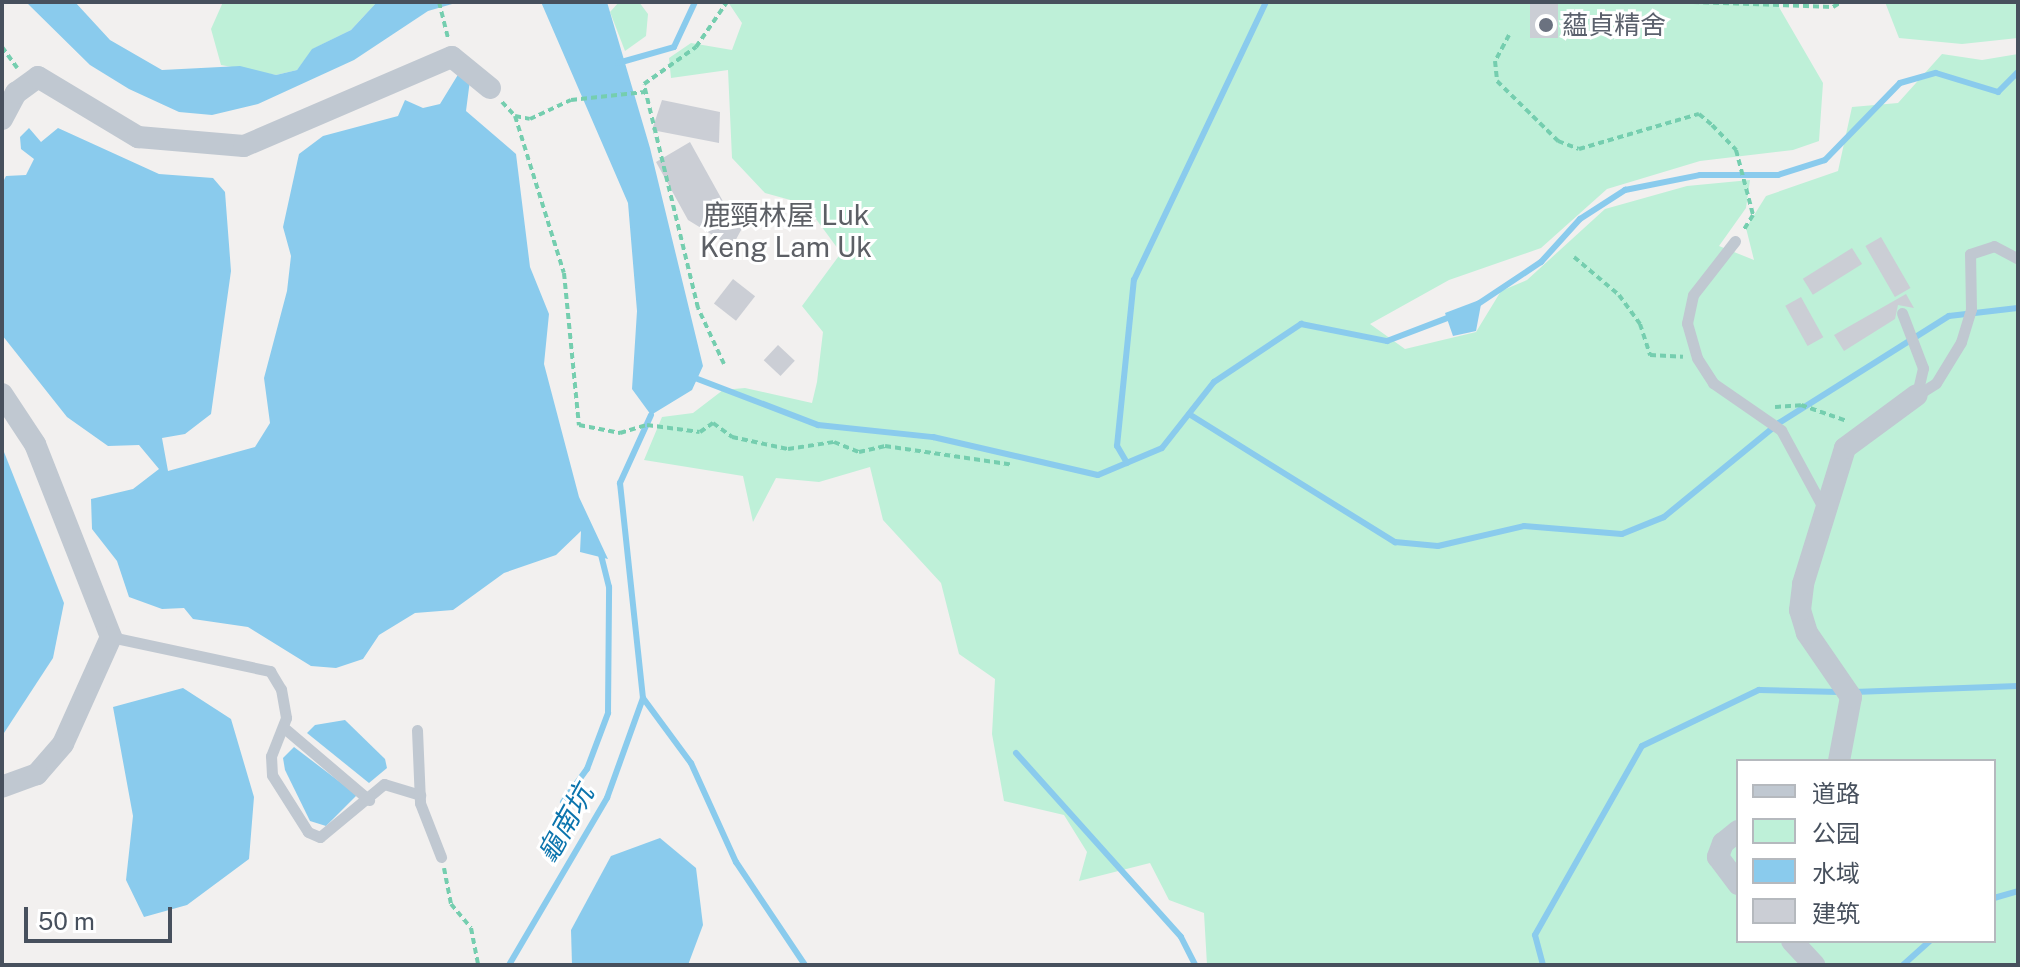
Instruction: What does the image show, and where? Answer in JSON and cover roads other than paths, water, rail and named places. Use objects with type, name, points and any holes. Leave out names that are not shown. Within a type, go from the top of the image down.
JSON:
[{"type":"street","points":[[2,119],[16,93],[38,77],[138,137],[244,146],[452,57],[490,88]]},
{"type":"street","points":[[2,394],[35,444],[111,637],[63,744],[37,774],[2,787]]},
{"type":"street","points":[[1840,759],[1849,726],[1850,691],[1811,641],[1800,610],[1842,454],[1865,427],[1917,395]]},
{"type":"street","points":[[1736,833],[1723,843],[1718,857],[1736,881]]},
{"type":"street","points":[[1794,943],[1814,965]]},
{"type":"lane","points":[[1735,241],[1693,295],[1687,323],[1697,358],[1713,383],[1781,430],[1825,511]]},
{"type":"lane","points":[[1917,395],[1936,383],[1961,342],[1971,309],[1970,254],[1994,246],[2018,259]]},
{"type":"lane","points":[[1902,313],[1923,368],[1917,395]]},
{"type":"lane","points":[[111,637],[270,671],[281,689],[283,727],[271,756],[272,775],[308,832],[320,837],[369,800],[384,784],[420,795]]},
{"type":"lane","points":[[283,727],[369,800]]},
{"type":"lane","points":[[417,730],[420,795],[441,857]]},
{"type":"water","points":[[26,2],[75,2],[110,40],[162,70],[240,66],[276,75],[297,70],[312,49],[351,30],[377,2],[459,2],[428,11],[354,60],[258,104],[212,115],[179,112],[129,89],[90,65]]},
{"type":"water","points":[[541,2],[607,2],[650,148],[703,366],[692,390],[651,415],[632,389],[637,311],[628,203]]},
{"type":"water","points":[[459,73],[470,80],[466,111],[516,154],[530,267],[549,314],[544,364],[579,497],[608,559],[580,552],[581,531],[556,555],[504,573],[453,610],[415,613],[379,635],[363,659],[336,668],[311,666],[248,627],[193,619],[184,608],[162,609],[129,597],[117,561],[92,529],[91,499],[133,489],[159,469],[139,445],[108,446],[67,417],[2,335],[2,184],[6,176],[26,175],[34,159],[21,149],[20,137],[29,128],[41,142],[58,128],[159,174],[213,178],[225,192],[231,271],[211,414],[185,434],[162,438],[168,471],[255,447],[270,423],[264,378],[287,291],[291,256],[283,227],[299,154],[323,136],[398,116],[405,100],[423,108],[440,104]]},
{"type":"water","points":[[1482,299],[1476,331],[1453,336],[1445,313]]},
{"type":"water","points":[[2,447],[64,603],[53,658],[2,736]]},
{"type":"water","points":[[183,688],[231,719],[254,797],[249,859],[187,905],[144,917],[126,880],[133,816],[113,707]]},
{"type":"water","points":[[345,720],[385,759],[387,768],[369,783],[307,733],[315,725]]},
{"type":"water","points":[[294,747],[357,795],[326,826],[310,821],[285,770],[283,758]]},
{"type":"water","points":[[660,838],[696,868],[703,925],[688,965],[572,965],[571,930],[611,856]]},
{"type":"waterway","points":[[618,63],[674,47],[695,2]]},
{"type":"waterway","points":[[1127,463],[1117,446],[1134,280],[1266,2]]},
{"type":"waterway","points":[[1478,304],[1541,262],[1580,219],[1625,190],[1700,175],[1778,175],[1825,160],[1900,83],[1936,73],[1998,92],[2018,72]]},
{"type":"waterway","points":[[1189,414],[1395,542],[1438,546],[1524,526],[1622,534],[1664,517],[1779,423],[1949,316],[2018,308]]},
{"type":"waterway","points":[[695,378],[818,425],[933,437],[1098,475],[1162,448],[1214,382],[1301,324],[1387,341],[1450,317]]},
{"type":"waterway","points":[[651,415],[620,483],[643,698],[691,763],[736,862],[805,965]]},
{"type":"waterway","points":[[563,802],[587,769],[608,713],[609,587],[600,550]]},
{"type":"waterway","points":[[1854,692],[2018,686]]},
{"type":"waterway","points":[[1543,965],[1535,935],[1642,746],[1759,690],[1839,692]]},
{"type":"waterway","name":"龜南坑","points":[[509,965],[607,798],[643,698]]},
{"type":"waterway","points":[[1016,753],[1181,937],[1195,965]]},
{"type":"waterway","points":[[1996,897],[2018,891]]},
{"type":"waterway","points":[[1903,965],[1928,943]]},
{"type":"place","name":"蘊貞精舍","points":[[1546,25]]},
{"type":"district","name":"鹿頸林屋 Luk Keng Lam Uk","points":[[786,231]]}]
